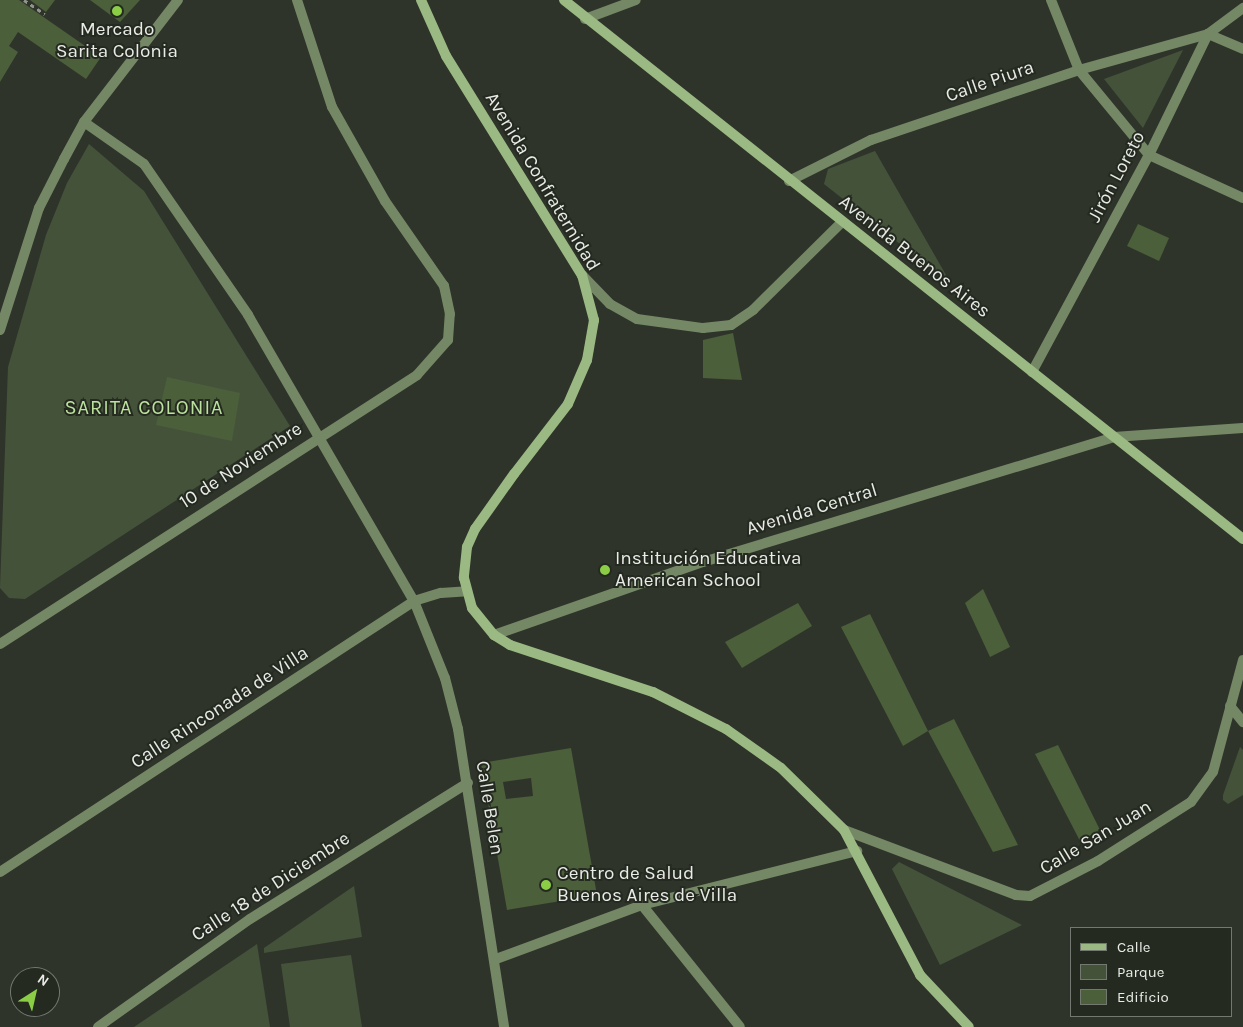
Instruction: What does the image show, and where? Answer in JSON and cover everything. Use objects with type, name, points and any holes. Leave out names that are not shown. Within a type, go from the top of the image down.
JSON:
[{"type":"street","points":[[0,330],[39,208],[84,122],[178,0]]},
{"type":"street","name":"10 de Noviembre","points":[[0,644],[319,436],[417,375],[448,340],[450,314],[444,286],[384,201],[332,108],[297,0]]},
{"type":"street","name":"Avenida Confraternidad","points":[[421,0],[446,56],[582,275],[594,320],[586,360],[568,404],[475,529],[466,547],[463,567],[472,608],[494,635],[537,656],[653,692],[726,729],[781,768],[844,830],[858,851],[920,975],[969,1027]]},
{"type":"street","name":"Avenida Buenos Aires","points":[[564,0],[585,19],[789,181],[1243,539]]},
{"type":"street","points":[[585,19],[636,0]]},
{"type":"street","points":[[1051,0],[1079,70],[1149,154],[1243,198]]},
{"type":"street","name":"Jirón Loreto","points":[[1032,372],[1149,154],[1208,34],[1243,8]]},
{"type":"street","points":[[1208,34],[1243,49]]},
{"type":"street","name":"Calle Piura","points":[[789,181],[871,140],[1079,70],[1208,34]]},
{"type":"street","name":"Calle Belen","points":[[84,122],[144,164],[248,315],[414,601],[445,678],[468,783],[496,959],[504,1027]]},
{"type":"street","points":[[582,275],[610,304],[637,319],[702,328],[731,325],[753,310],[842,222]]},
{"type":"street","name":"Avenida Central","points":[[494,635],[703,562],[1114,437],[1243,428]]},
{"type":"street","name":"Calle Rinconada de Villa","points":[[0,872],[414,601],[441,593],[467,591]]},
{"type":"street","name":"Calle San Juan","points":[[844,830],[1016,894],[1030,896],[1098,861],[1191,802],[1213,772],[1243,660]]},
{"type":"street","points":[[1230,706],[1243,722]]},
{"type":"street","name":"Calle 18 de Diciembre","points":[[98,1027],[250,919],[468,783]]},
{"type":"street","points":[[496,959],[642,905],[858,851]]},
{"type":"street","points":[[642,905],[740,1027]]},
{"type":"path","points":[[24,0],[45,14]]},
{"type":"green space","points":[[1183,50],[1143,128],[1104,79]]},
{"type":"green space","points":[[89,144],[144,191],[290,426],[25,599],[9,598],[0,588],[8,367],[46,235],[67,183]]},
{"type":"green space","points":[[875,151],[946,275],[943,278],[824,184],[828,169]]},
{"type":"green space","points":[[1240,747],[1243,750],[1243,795],[1228,804],[1223,800],[1223,795]]},
{"type":"green space","points":[[899,862],[1022,925],[940,965],[892,869]]},
{"type":"green space","points":[[354,886],[362,937],[264,953],[264,948]]},
{"type":"green space","points":[[257,944],[270,1027],[134,1027]]},
{"type":"green space","points":[[351,955],[362,1027],[290,1027],[281,964]]},
{"type":"building","points":[[0,0],[19,0],[101,57],[86,79],[18,32],[9,46],[18,52],[0,82]]},
{"type":"building","points":[[30,0],[55,0],[46,12]]},
{"type":"building","name":"Mercado Sarita Colonia","points":[[90,0],[140,0],[120,22]]},
{"type":"building","points":[[1138,224],[1169,238],[1159,261],[1127,246]]},
{"type":"building","points":[[733,333],[742,380],[703,378],[703,340]]},
{"type":"building","points":[[167,377],[240,393],[232,441],[156,425]]},
{"type":"building","points":[[983,589],[1010,647],[990,657],[965,603]]},
{"type":"building","points":[[798,603],[812,626],[742,668],[725,642]]},
{"type":"building","points":[[870,614],[928,731],[903,746],[841,627]]},
{"type":"building","points":[[954,719],[1018,845],[993,852],[928,731]]},
{"type":"building","points":[[1058,745],[1100,830],[1080,841],[1035,754]]},
{"type":"building","points":[[571,748],[597,895],[507,910],[481,763]],"holes":[[[531,778],[533,796],[506,799],[503,782]]]},
{"type":"place","name":"Mercado Sarita Colonia","points":[[117,11]]},
{"type":"place","name":"Institución Educativa American School","points":[[605,570]]},
{"type":"place","name":"Centro de Salud Buenos Aires de Villa","points":[[546,885]]},
{"type":"district","name":"SARITA COLONIA","points":[[144,407]]}]
